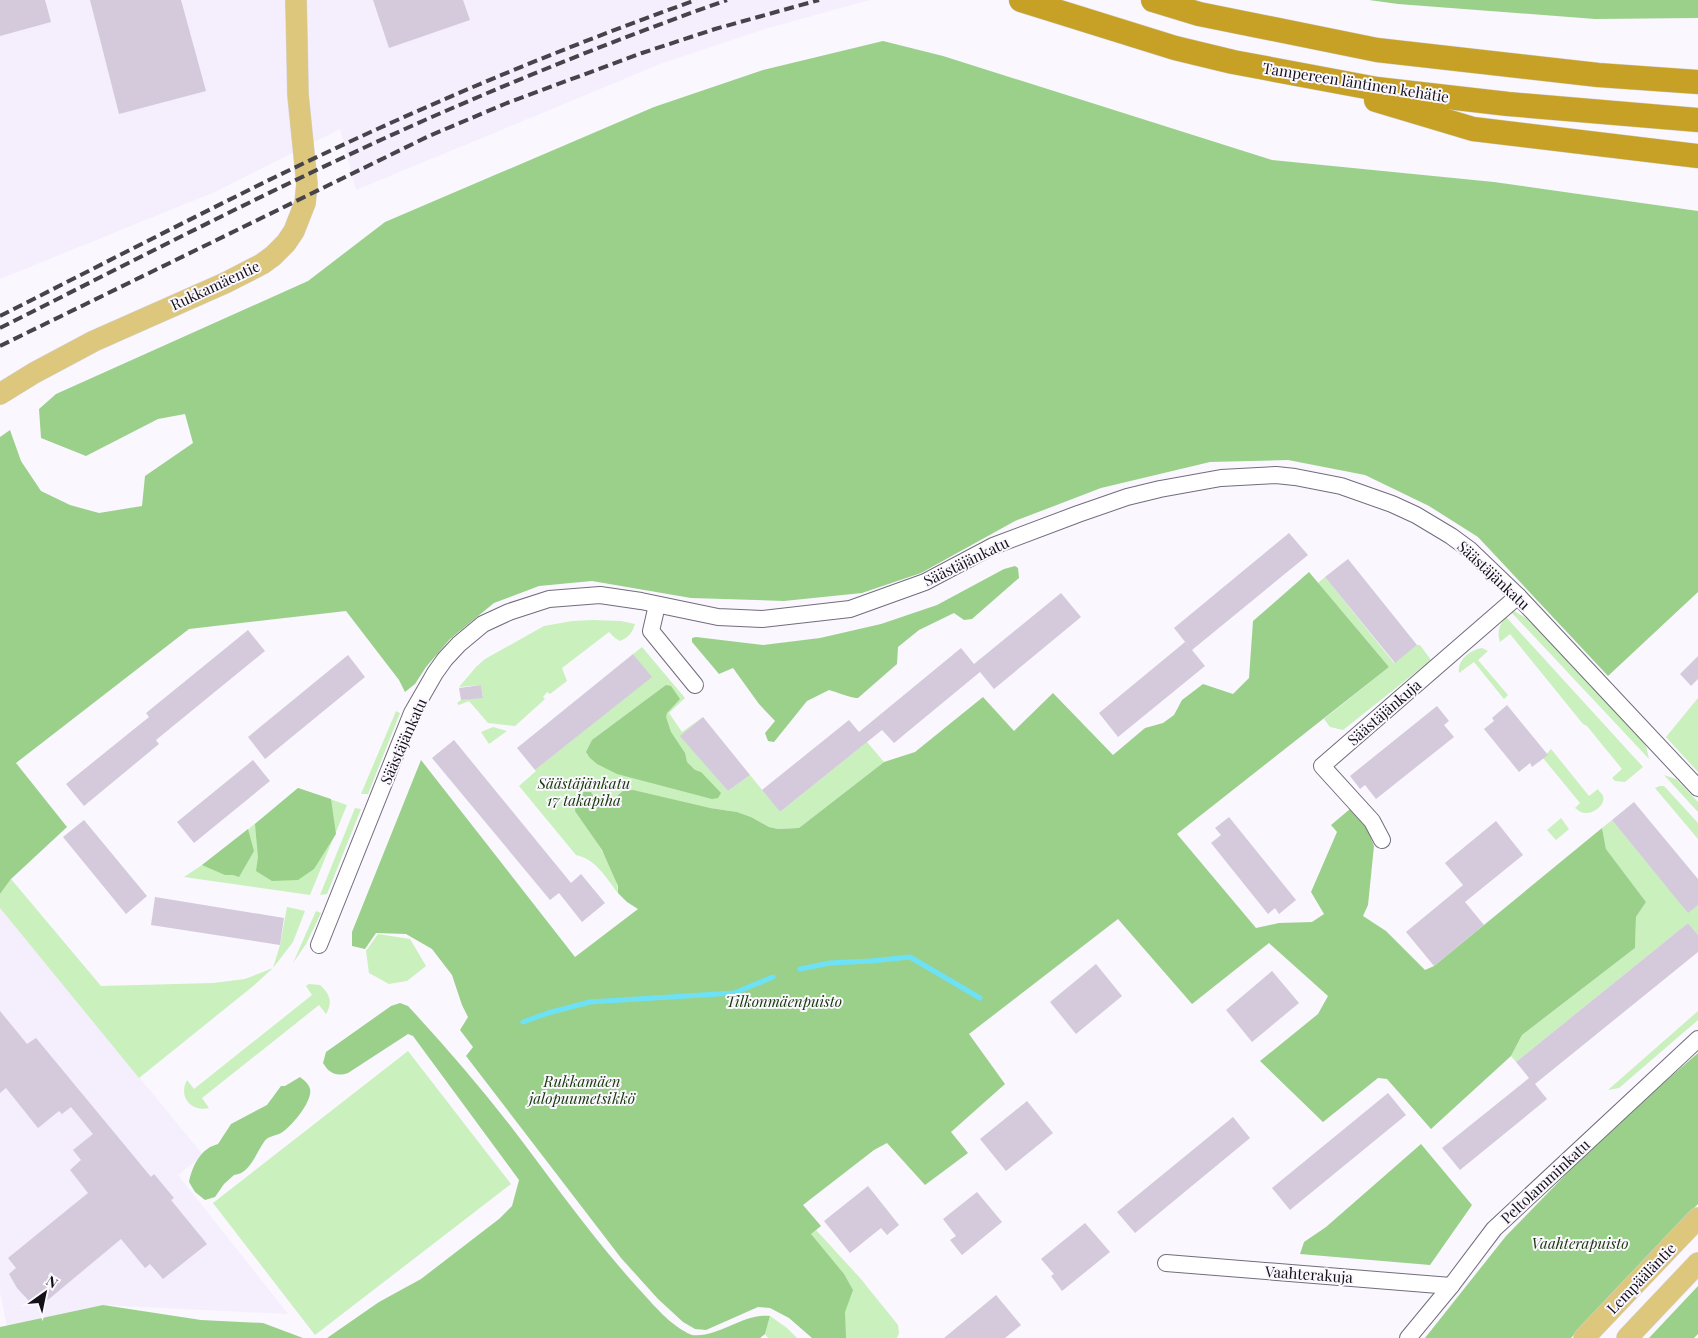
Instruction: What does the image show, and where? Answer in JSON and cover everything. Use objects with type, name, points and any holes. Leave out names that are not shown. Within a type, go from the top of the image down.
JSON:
[{"type":"highway","points":[[1153,0],[1199,14],[1377,50],[1598,75],[1698,82]]},
{"type":"highway","name":"Tampereen läntinen kehätie","points":[[1030,3],[1175,48],[1278,71],[1377,88],[1508,104],[1698,120]]},
{"type":"highway","points":[[1598,75],[1698,70]]},
{"type":"highway","points":[[1278,71],[1474,129],[1698,156]]},
{"type":"main road","name":"Rukkamäentie","points":[[0,394],[34,372],[94,341],[225,283],[262,264],[286,243],[294,231],[306,203],[307,184],[298,95],[296,0]]},
{"type":"main road","name":"Lempääläntie","points":[[1584,1338],[1698,1218]]},
{"type":"main road","name":"Lempääläntie","points":[[1628,1338],[1698,1263]]},
{"type":"street","name":"Säästäjänkatu","points":[[319,945],[412,713],[435,673],[459,644],[483,624],[509,612],[549,599],[600,595],[718,617],[762,619],[850,609],[924,582],[993,546],[1127,497],[1214,479],[1268,475],[1295,477],[1341,486],[1378,498],[1416,515],[1451,536],[1470,550],[1518,596],[1698,788]]},
{"type":"street","name":"Säästäjänkuja","points":[[1382,840],[1372,821],[1322,766],[1518,596]]},
{"type":"street","points":[[657,605],[650,631],[696,686]]},
{"type":"street","name":"Peltolamminkatu","points":[[1408,1338],[1451,1286],[1494,1229],[1698,1039]]},
{"type":"street","name":"Vaahterakuja","points":[[1166,1263],[1451,1286]]},
{"type":"shaded area","points":[[0,0],[870,0],[768,28],[663,63],[356,190],[340,129],[217,191],[0,279]]},
{"type":"shaded area","points":[[0,908],[203,1155],[178,1175],[288,1314],[103,1305],[7,1326],[0,1292]]},
{"type":"green space","points":[[1369,0],[1698,0],[1698,18],[1595,19],[1398,4]]},
{"type":"green space","points":[[883,41],[943,56],[1272,160],[1494,182],[1698,211],[1698,592],[1608,676],[1478,537],[1429,506],[1365,475],[1288,460],[1210,462],[1101,488],[1015,521],[921,573],[862,593],[784,601],[691,598],[592,581],[539,586],[494,603],[450,639],[426,667],[415,684],[405,692],[399,680],[346,611],[189,629],[16,763],[67,827],[11,879],[0,894],[0,437],[10,430],[21,461],[41,491],[70,505],[99,513],[142,506],[145,476],[193,443],[185,414],[158,419],[86,456],[41,438],[39,409],[56,394],[308,281],[385,222],[654,107],[763,70]]},
{"type":"green space","points":[[1015,566],[1018,568],[1019,578],[972,619],[964,620],[954,613],[919,630],[898,647],[897,664],[858,698],[829,690],[807,701],[774,742],[768,741],[765,733],[775,721],[759,704],[733,668],[719,674],[692,642],[692,638],[696,637],[763,645],[820,638],[881,624],[937,605],[1004,569]]},
{"type":"green space","name":"Tilkonmäenpuisto","points":[[1309,572],[1389,667],[1177,834],[1256,928],[1279,923],[1312,922],[1324,914],[1311,892],[1337,832],[1331,825],[1350,809],[1366,825],[1374,846],[1368,905],[1363,916],[1386,931],[1425,970],[1434,966],[1602,828],[1606,849],[1646,902],[1636,917],[1635,948],[1522,1035],[1511,1056],[1431,1129],[1387,1079],[1378,1078],[1323,1122],[1260,1061],[1318,1014],[1328,996],[1269,943],[1192,1004],[1118,919],[969,1034],[1005,1084],[951,1132],[968,1153],[925,1185],[887,1143],[874,1150],[803,1205],[821,1226],[811,1234],[844,1274],[853,1290],[845,1312],[846,1338],[812,1338],[789,1318],[770,1308],[758,1307],[706,1330],[695,1329],[683,1322],[658,1299],[621,1258],[466,1056],[473,1047],[460,1030],[468,1017],[452,975],[432,949],[406,934],[376,933],[365,949],[352,946],[352,932],[421,760],[575,957],[638,909],[618,893],[618,886],[602,850],[575,811],[576,796],[584,792],[591,792],[603,808],[623,791],[633,790],[710,808],[737,812],[769,827],[778,829],[799,828],[884,762],[915,752],[983,697],[1014,731],[1053,693],[1113,755],[1145,728],[1163,723],[1174,715],[1182,700],[1203,684],[1233,694],[1249,678],[1253,621]]},
{"type":"green space","points":[[1325,577],[1394,663],[1417,645],[1420,645],[1431,660],[1343,730],[1330,727],[1324,719],[1389,667],[1318,583]]},
{"type":"green space","points":[[1514,611],[1526,618],[1545,636],[1634,731],[1646,746],[1649,759],[1511,612]]},
{"type":"green space","points":[[1506,617],[1643,767],[1625,782],[1615,781],[1612,778],[1622,769],[1510,634],[1500,642],[1499,629]]},
{"type":"green space","points":[[572,621],[621,621],[635,624],[626,638],[620,641],[609,632],[562,668],[567,681],[550,694],[547,692],[543,697],[545,699],[515,726],[488,723],[469,701],[459,705],[457,703],[461,700],[483,697],[481,685],[459,687],[485,659],[544,626]]},
{"type":"green space","name":"Säästäjänkatu 17 takapiha","points":[[642,647],[685,698],[669,713],[682,732],[703,717],[681,736],[728,791],[750,775],[780,812],[867,742],[884,762],[799,828],[778,829],[769,827],[737,812],[710,808],[589,831],[612,869],[618,893],[595,865],[576,855],[519,786],[535,770],[651,677],[633,654]]},
{"type":"green space","points":[[1482,648],[1488,651],[1478,660],[1508,695],[1504,699],[1474,662],[1459,673],[1460,664],[1465,656]]},
{"type":"green space","points":[[666,685],[671,686],[680,699],[667,713],[666,717],[671,732],[685,753],[687,762],[695,770],[701,772],[721,793],[718,798],[712,799],[617,774],[597,764],[586,752],[592,740]]},
{"type":"green space","points":[[1698,698],[1698,772],[1666,737]]},
{"type":"green space","points":[[396,711],[400,713],[368,794],[361,794]]},
{"type":"green space","points":[[493,727],[507,731],[489,744],[481,732]]},
{"type":"green space","points":[[1551,749],[1589,796],[1598,789],[1603,795],[1601,806],[1588,813],[1581,812],[1575,808],[1580,803],[1543,758]]},
{"type":"green space","points":[[1664,775],[1676,779],[1698,802],[1698,812]]},
{"type":"green space","points":[[1664,786],[1698,823],[1698,839],[1655,788]]},
{"type":"green space","points":[[298,788],[347,805],[310,895],[184,877],[217,855]]},
{"type":"green space","points":[[298,788],[331,799],[336,834],[314,869],[298,880],[272,881],[256,871],[258,857],[255,824]]},
{"type":"green space","points":[[355,808],[361,809],[327,894],[320,895]]},
{"type":"green space","points":[[1561,818],[1569,829],[1556,840],[1547,830]]},
{"type":"green space","points":[[1612,820],[1688,912],[1698,905],[1698,935],[1688,923],[1516,1062],[1511,1056],[1522,1035],[1635,948],[1636,917],[1646,902],[1606,849],[1602,828]]},
{"type":"green space","points":[[248,829],[254,851],[239,877],[225,875],[202,865]]},
{"type":"green space","points":[[11,879],[101,986],[213,983],[245,979],[273,968],[139,1078],[0,908],[0,894]]},
{"type":"green space","points":[[287,907],[305,911],[293,942],[273,968],[280,945]]},
{"type":"green space","points":[[316,911],[321,913],[306,944],[293,963]]},
{"type":"green space","points":[[378,934],[410,939],[426,966],[407,981],[389,984],[369,973],[366,951]]},
{"type":"green space","points":[[309,984],[320,985],[328,995],[330,1002],[326,1014],[319,1005],[202,1098],[209,1108],[197,1108],[188,1102],[184,1092],[187,1080],[194,1089],[312,995],[306,986]]},
{"type":"green space","points":[[400,1003],[408,1006],[447,1049],[509,1124],[604,1248],[656,1308],[669,1320],[692,1335],[702,1335],[750,1318],[770,1316],[765,1334],[760,1338],[327,1338],[379,1302],[421,1279],[499,1219],[512,1206],[519,1180],[413,1036],[408,1034],[348,1073],[336,1074],[330,1072],[325,1066],[323,1063],[326,1052],[391,1006]]},
{"type":"green space","points":[[1698,1011],[1698,1020],[1619,1088],[1608,1090]]},
{"type":"green space","points":[[408,1051],[511,1184],[315,1335],[213,1203]]},
{"type":"green space","name":"Vaahterapuisto","points":[[1698,1053],[1698,1204],[1571,1338],[1425,1338],[1506,1236],[1610,1129]]},
{"type":"green space","points":[[300,1077],[309,1085],[310,1094],[305,1107],[295,1120],[281,1133],[265,1140],[248,1167],[240,1174],[234,1175],[224,1184],[215,1197],[205,1200],[195,1192],[189,1182],[198,1158],[207,1149],[218,1144],[231,1124],[267,1105],[281,1086],[285,1086]]},
{"type":"green space","points":[[1421,1144],[1472,1205],[1430,1265],[1300,1254],[1304,1242],[1326,1227]]},
{"type":"green space","points":[[816,1230],[860,1278],[898,1325],[899,1333],[897,1338],[833,1338],[810,1234]]},
{"type":"green space","points":[[1698,1286],[1698,1334],[1694,1338],[1649,1338]]},
{"type":"green space","points":[[103,1305],[201,1320],[263,1323],[303,1338],[0,1338],[0,1327]]},
{"type":"green space","points":[[770,1316],[797,1338],[768,1338],[765,1334]]},
{"type":"building","points":[[0,0],[45,0],[51,22],[0,36]]},
{"type":"building","points":[[90,0],[181,0],[206,91],[119,114]]},
{"type":"building","points":[[373,0],[463,0],[470,20],[389,48]]},
{"type":"building","points":[[1289,533],[1308,555],[1192,650],[1205,666],[1118,737],[1099,713],[1185,642],[1190,648],[1174,628]]},
{"type":"building","points":[[1348,559],[1417,645],[1395,663],[1325,577]]},
{"type":"building","points":[[1061,593],[1081,617],[994,689],[980,672],[894,743],[882,730],[780,812],[762,790],[849,720],[859,732],[961,648],[974,664]]},
{"type":"building","points":[[248,630],[265,651],[156,740],[159,744],[84,806],[66,784],[149,717],[146,713]]},
{"type":"building","points":[[633,654],[652,677],[535,770],[517,748]]},
{"type":"building","points":[[348,655],[365,677],[265,759],[248,737]]},
{"type":"building","points":[[1698,656],[1698,679],[1691,686],[1680,674]]},
{"type":"building","points":[[481,685],[483,698],[461,700],[459,688]]},
{"type":"building","points":[[1507,705],[1548,755],[1532,767],[1530,763],[1519,772],[1484,729],[1494,721],[1492,718]]},
{"type":"building","points":[[1437,706],[1449,721],[1444,725],[1454,737],[1376,799],[1365,785],[1360,789],[1350,776]]},
{"type":"building","points":[[703,717],[750,775],[728,791],[680,736]]},
{"type":"building","points":[[454,740],[571,883],[581,874],[605,903],[582,922],[559,893],[550,900],[432,758]]},
{"type":"building","points":[[253,760],[270,781],[194,843],[177,822]]},
{"type":"building","points":[[1634,802],[1698,879],[1698,905],[1688,913],[1612,820]]},
{"type":"building","points":[[1229,817],[1296,900],[1279,914],[1275,908],[1268,914],[1211,843],[1221,835],[1215,828]]},
{"type":"building","points":[[84,820],[147,896],[126,914],[63,837]]},
{"type":"building","points":[[1496,821],[1523,855],[1465,902],[1484,925],[1434,966],[1406,932],[1463,885],[1445,863]]},
{"type":"building","points":[[155,897],[284,918],[280,945],[151,925]]},
{"type":"building","points":[[1688,923],[1698,935],[1698,952],[1535,1084],[1547,1099],[1460,1170],[1442,1148],[1529,1078],[1516,1062]]},
{"type":"building","points":[[1096,964],[1122,996],[1076,1034],[1050,1002]]},
{"type":"building","points":[[1272,971],[1299,1003],[1252,1042],[1226,1010]]},
{"type":"building","points":[[0,1011],[27,1044],[36,1038],[151,1177],[154,1174],[174,1198],[171,1200],[207,1244],[163,1279],[150,1264],[145,1268],[121,1239],[43,1304],[36,1296],[29,1301],[17,1288],[9,1274],[16,1268],[8,1258],[88,1193],[70,1170],[81,1160],[73,1150],[93,1134],[71,1107],[62,1114],[59,1111],[38,1128],[6,1088],[0,1093]]},
{"type":"building","points":[[1388,1093],[1406,1115],[1290,1210],[1272,1188]]},
{"type":"building","points":[[1027,1101],[1053,1133],[1006,1171],[980,1139]]},
{"type":"building","points":[[1233,1117],[1250,1138],[1135,1233],[1117,1212]]},
{"type":"building","points":[[868,1186],[899,1225],[887,1235],[881,1228],[850,1253],[824,1221]]},
{"type":"building","points":[[977,1192],[1002,1222],[962,1255],[950,1240],[956,1236],[943,1219]]},
{"type":"building","points":[[1085,1223],[1110,1252],[1062,1291],[1051,1276],[1054,1274],[1041,1259]]},
{"type":"building","points":[[996,1295],[1021,1325],[1005,1338],[944,1338]]},
{"type":"waterway","points":[[800,969],[830,963],[910,957],[980,998]]},
{"type":"waterway","points":[[523,1022],[590,1002],[734,993],[773,977]]},
{"type":"railway","points":[[0,316],[267,181],[372,131],[533,62],[696,0]]},
{"type":"railway","points":[[0,328],[264,195],[371,144],[575,57],[727,0]]},
{"type":"railway","points":[[0,346],[429,136],[507,103],[642,53],[715,29],[819,0]]},
{"type":"park label","name":"Rukkamäen jalopuumetsikkö","points":[[582,1090]]}]
